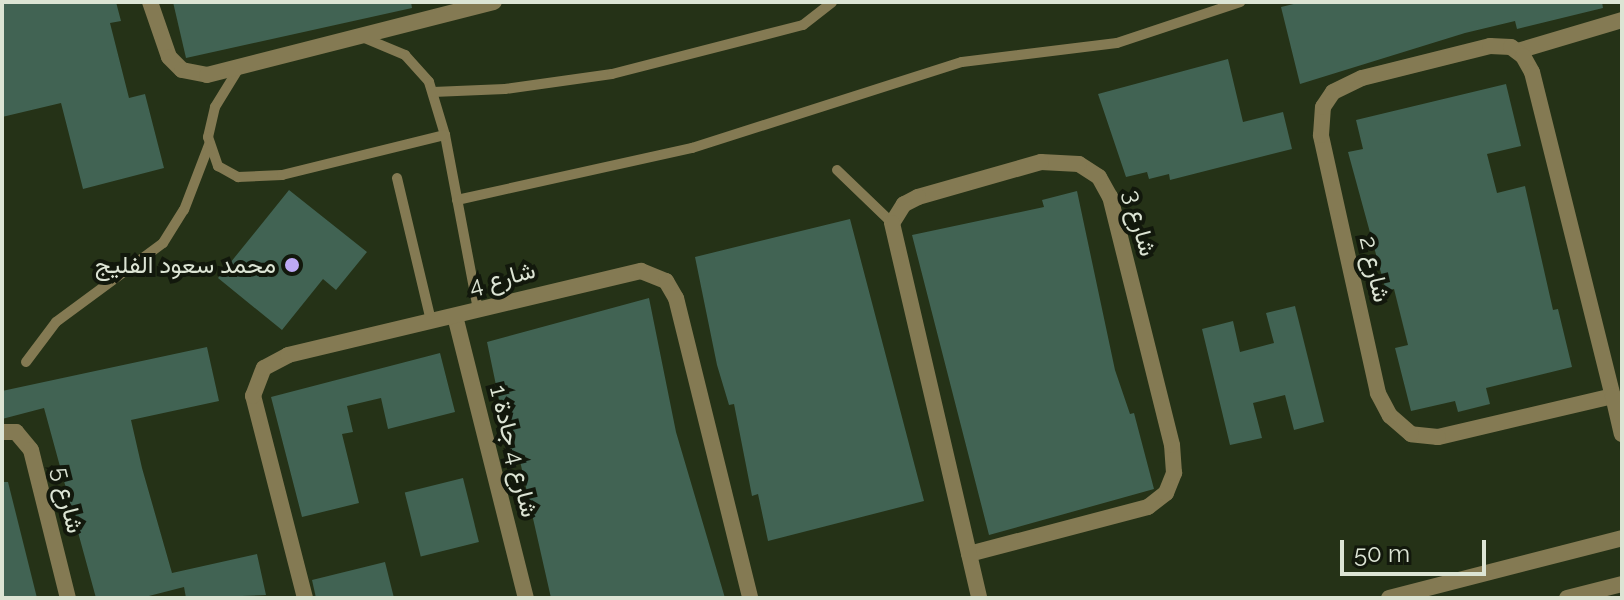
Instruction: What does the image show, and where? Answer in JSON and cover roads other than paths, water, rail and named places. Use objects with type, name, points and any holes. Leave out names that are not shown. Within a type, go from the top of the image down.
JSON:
[{"type":"street","points":[[150,2],[164,50],[182,70],[207,75],[494,2]]},
{"type":"street","name":"شارع 2","points":[[1613,396],[1426,438],[1396,423],[1378,393],[1321,135],[1323,107],[1333,92],[1362,78],[1490,46],[1518,51],[1622,20]]},
{"type":"street","points":[[1518,51],[1532,72],[1622,434]]},
{"type":"street","name":"شارع 3","points":[[892,223],[904,204],[918,197],[1041,162],[1057,160],[1091,170],[1110,197],[1172,445],[1174,473],[1159,501],[969,554]]},
{"type":"street","points":[[892,223],[979,598]]},
{"type":"street","name":"شارع 4","points":[[305,598],[257,419],[253,396],[257,377],[288,355],[625,272],[652,273],[666,281],[676,298],[750,598]]},
{"type":"street","name":"شارع 4 جادة 1","points":[[455,316],[526,598]]},
{"type":"street","name":"شارع 5","points":[[2,432],[16,432],[31,450],[68,598]]},
{"type":"street","points":[[1389,598],[1622,538]]},
{"type":"street","points":[[1567,598],[1622,584]]},
{"type":"lane","points":[[433,92],[505,89],[612,74],[803,25],[832,2]]},
{"type":"lane","points":[[457,200],[692,148],[962,62],[1117,43],[1240,2]]},
{"type":"lane","points":[[360,37],[405,55],[433,92],[445,135],[478,310]]},
{"type":"lane","points":[[26,362],[56,322],[163,243],[184,210],[209,145],[211,116],[239,68]]},
{"type":"lane","points":[[209,145],[227,173],[265,179],[445,135]]},
{"type":"lane","points":[[837,170],[892,223]]},
{"type":"lane","points":[[397,178],[431,321]]},
{"type":"place","name":"محمد سعود الفليج","points":[[292,265]]}]
